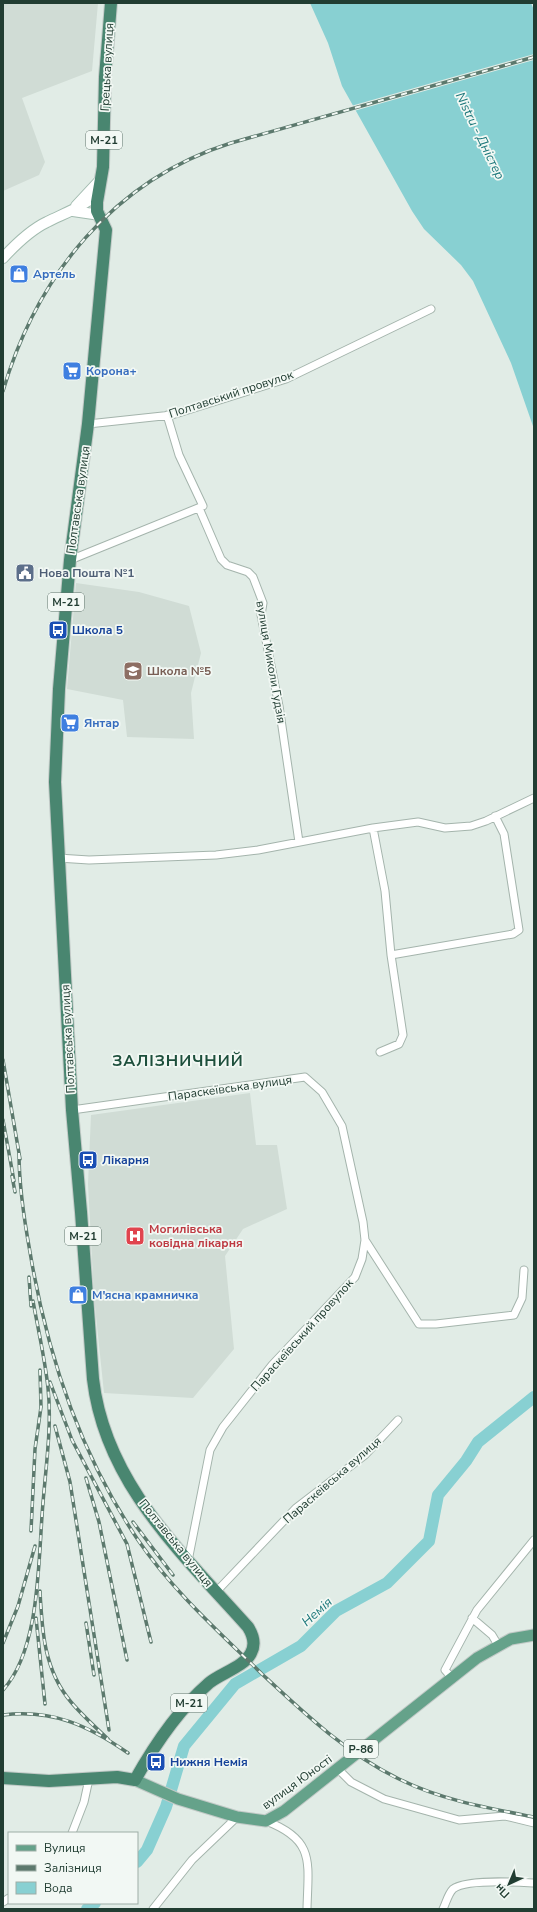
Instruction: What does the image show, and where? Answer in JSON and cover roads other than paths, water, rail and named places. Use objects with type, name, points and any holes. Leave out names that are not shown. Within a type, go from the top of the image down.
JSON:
[{"type":"highway","name":"Грецька вулиця","points":[[97,198],[104,167],[106,77],[111,3]]},
{"type":"highway","name":"Полтавська вулиця","points":[[97,198],[100,215],[106,230],[88,424],[70,560],[59,689],[55,782],[72,1110],[96,1401],[109,1444],[124,1475],[144,1506],[188,1561],[248,1627],[254,1639],[252,1652],[239,1664],[209,1683],[188,1703],[155,1744],[135,1780]]},
{"type":"highway","points":[[3,1778],[49,1781],[117,1777],[135,1780]]},
{"type":"main road","points":[[73,211],[102,178]]},
{"type":"main road","points":[[3,258],[14,246],[45,223],[73,211],[97,198]]},
{"type":"main road","points":[[73,211],[100,215]]},
{"type":"main road","name":"вулиця Юності","points":[[135,1780],[178,1799],[237,1817],[266,1821],[284,1811],[477,1658],[510,1639],[534,1635]]},
{"type":"street","name":"Полтавський провулок","points":[[88,424],[167,415],[286,379],[431,309]]},
{"type":"street","name":"вулиця Миколи Гудзія","points":[[167,415],[178,455],[201,507],[221,559],[227,565],[248,572],[253,577],[263,603],[262,615],[279,706],[299,842]]},
{"type":"street","points":[[70,560],[201,507]]},
{"type":"street","points":[[58,858],[89,860],[216,855],[258,850],[373,828],[418,822],[445,828],[471,826],[534,798]]},
{"type":"street","points":[[391,955],[513,934],[519,930],[504,834],[495,816]]},
{"type":"street","points":[[373,828],[385,891],[391,955],[403,1034],[400,1044],[380,1052]]},
{"type":"street","name":"Параскеївська вулиця","points":[[72,1110],[305,1077],[322,1092],[342,1126],[363,1222],[365,1240]]},
{"type":"street","points":[[365,1240],[419,1324],[436,1324],[514,1315],[522,1298],[524,1270]]},
{"type":"street","name":"Параскеївський провулок","points":[[188,1561],[210,1450],[223,1427],[272,1366],[355,1277],[362,1259],[365,1240]]},
{"type":"street","name":"Параскеївська вулиця","points":[[216,1592],[296,1508],[364,1455],[398,1420]]},
{"type":"street","points":[[452,1678],[445,1670],[472,1618],[534,1540]]},
{"type":"street","points":[[472,1618],[492,1635],[498,1645]]},
{"type":"street","points":[[338,1769],[350,1782],[384,1799],[459,1820],[505,1816],[534,1823]]},
{"type":"street","points":[[72,1832],[83,1808],[89,1779]]},
{"type":"street","points":[[153,1909],[192,1860],[237,1817]]},
{"type":"street","points":[[266,1821],[282,1827],[300,1841],[306,1854],[308,1868],[307,1909]]},
{"type":"street","points":[[443,1909],[451,1893],[459,1886],[473,1883],[534,1883]]},
{"type":"water","name":"Nistru - Дністер","points":[[310,3],[531,3],[534,10],[534,429],[511,363],[473,281],[461,265],[424,229],[412,211],[342,86],[328,43]]},
{"type":"waterway","name":"Немія","points":[[138,1861],[147,1850],[166,1807],[184,1746],[235,1684],[301,1646],[336,1611],[387,1583],[429,1541],[438,1495],[466,1461],[478,1442],[534,1397]]},
{"type":"waterway","name":"Немія","points":[[87,1909],[94,1904]]},
{"type":"railway","points":[[3,391],[18,349],[37,309],[59,271],[86,237],[116,207],[151,181],[189,160],[231,143],[534,57]]},
{"type":"railway","points":[[3,1060],[20,1159]]},
{"type":"railway","points":[[3,1120],[14,1181]]},
{"type":"railway","points":[[19,1153],[21,1191],[28,1240],[37,1290],[56,1365],[83,1438],[99,1473],[117,1507],[151,1558],[197,1610],[262,1674],[310,1718],[343,1745],[380,1769],[431,1793],[534,1817]]},
{"type":"railway","points":[[12,1176],[15,1192]]},
{"type":"railway","points":[[29,1277],[31,1306]]},
{"type":"railway","points":[[3,1690],[15,1672],[25,1651],[31,1627],[38,1575],[48,1445],[49,1402],[47,1377],[33,1301]]},
{"type":"railway","points":[[31,1531],[35,1449],[41,1407],[40,1370]]},
{"type":"railway","points":[[50,1382],[72,1440],[127,1544],[151,1642]]},
{"type":"railway","points":[[55,1426],[70,1482],[109,1730]]},
{"type":"railway","points":[[86,1478],[99,1522],[127,1660]]},
{"type":"railway","points":[[133,1522],[173,1575]]},
{"type":"railway","points":[[3,1643],[18,1606],[35,1546]]},
{"type":"railway","points":[[40,1591],[46,1650],[55,1677],[71,1702],[108,1739]]},
{"type":"railway","points":[[36,1618],[45,1704]]},
{"type":"railway","points":[[86,1623],[94,1675]]},
{"type":"railway","points":[[3,1715],[21,1714],[54,1717],[70,1722],[99,1735],[128,1753]]},
{"type":"place","name":"Артель","points":[[19,274]]},
{"type":"place","name":"Корона+","points":[[72,371]]},
{"type":"place","name":"Нова Пошта №1","points":[[25,573]]},
{"type":"place","name":"Школа 5","points":[[58,630]]},
{"type":"place","name":"Школа №5","points":[[133,671]]},
{"type":"place","name":"Янтар","points":[[70,723]]},
{"type":"place","name":"Лікарня","points":[[88,1160]]},
{"type":"place","name":"Могилівська ковідна лікарня","points":[[135,1236]]},
{"type":"place","name":"М'ясна крамничка","points":[[78,1295]]},
{"type":"place","name":"Нижня Немія","points":[[156,1762]]},
{"type":"district","name":"ЗАЛІЗНИЧНИЙ","points":[[178,1061]]}]
